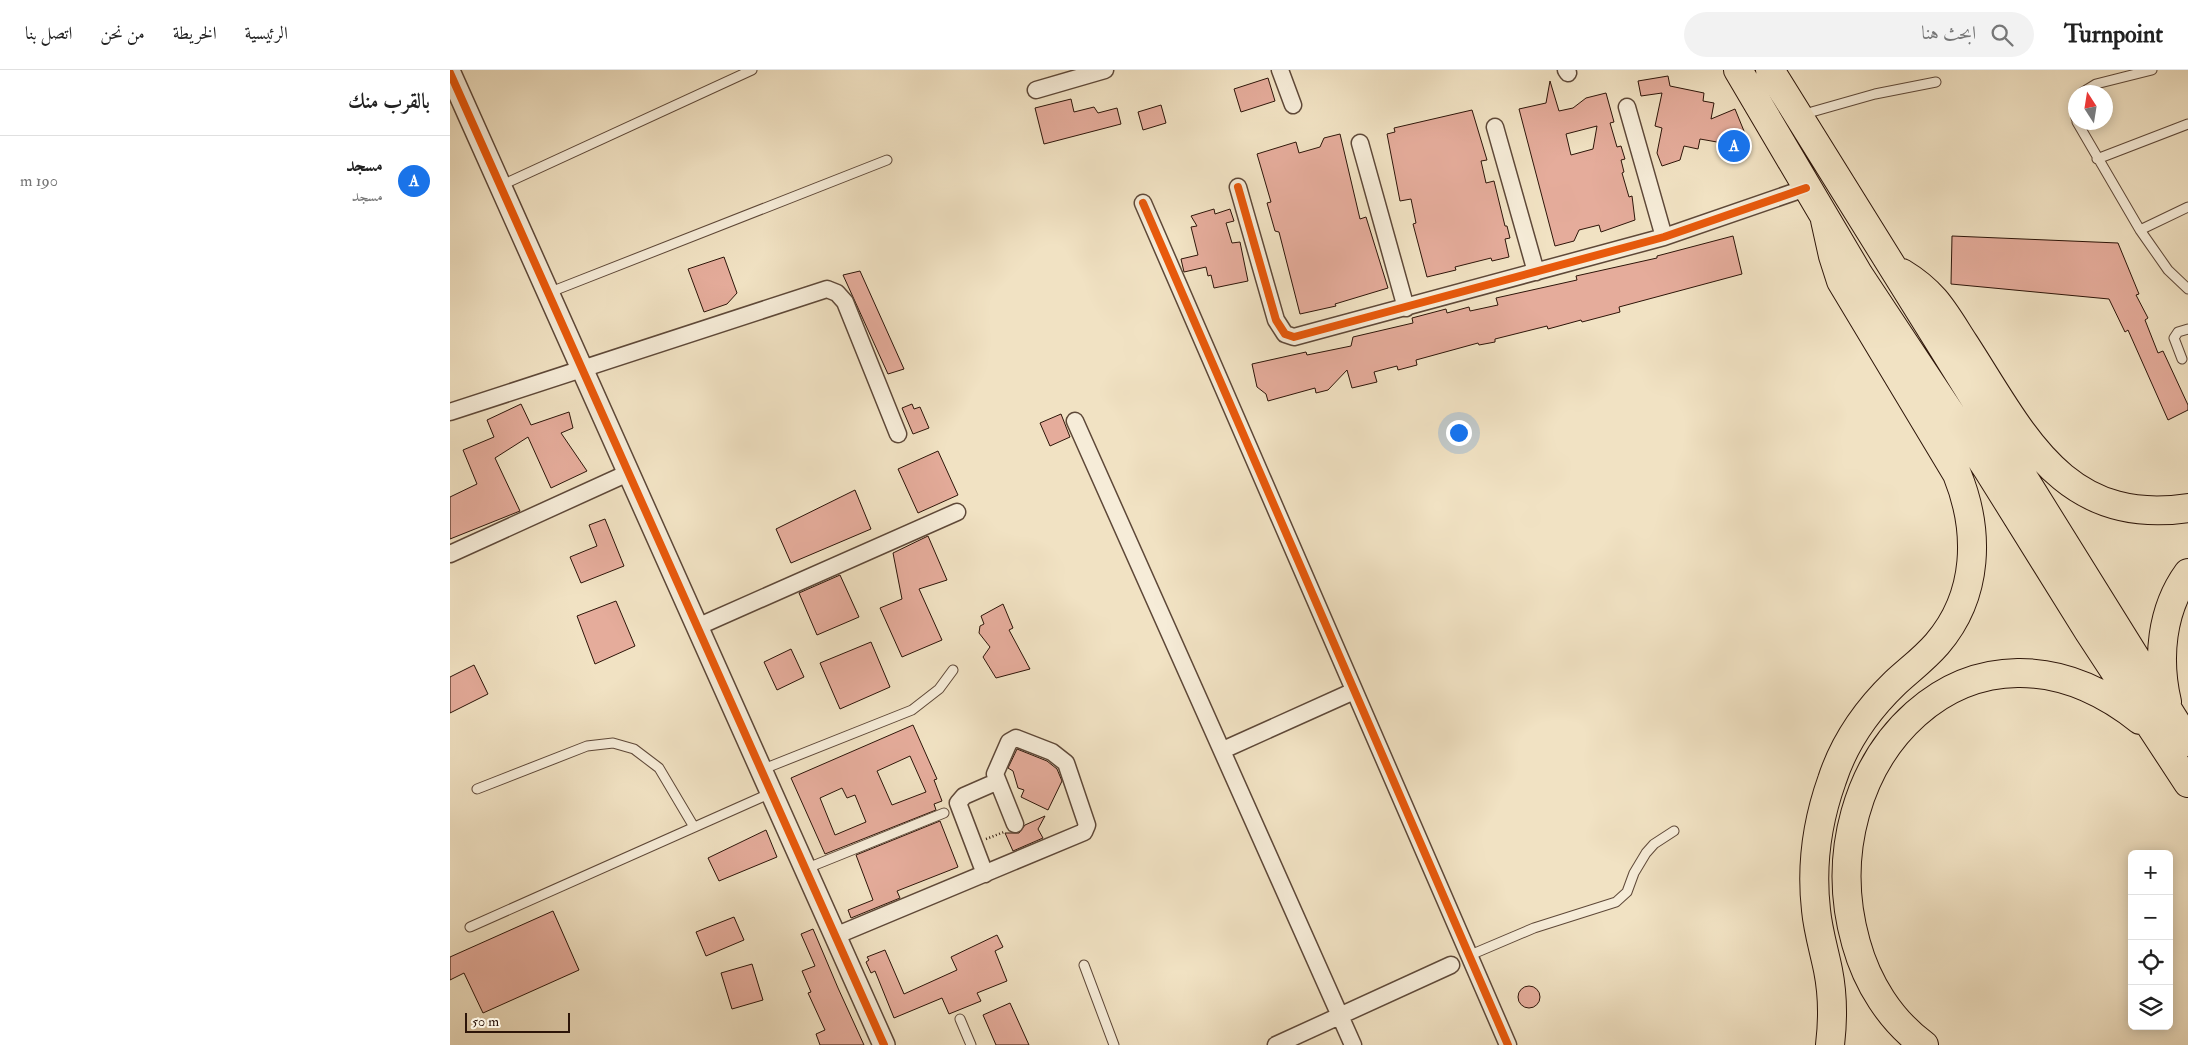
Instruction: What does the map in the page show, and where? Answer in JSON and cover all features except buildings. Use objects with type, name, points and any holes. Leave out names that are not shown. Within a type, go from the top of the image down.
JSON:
[{"type":"highway","points":[[1738,70],[1825,220],[2163,725]]},
{"type":"highway","points":[[1770,70],[1892,266],[2163,725],[2188,783]]},
{"type":"highway","points":[[1825,220],[1841,281],[1957,474],[1969,508],[1973,542],[1970,577],[1961,603],[1948,628],[1926,656],[1897,681],[1868,713],[1847,744],[1826,797],[1815,853],[1814,892],[1819,931],[1831,990],[1830,1045]]},
{"type":"highway","points":[[1892,266],[1934,296],[2033,449],[2056,473],[2083,492],[2121,506],[2144,510],[2188,508]]},
{"type":"highway","points":[[2163,725],[2163,638],[2171,604],[2178,587],[2188,573]]},
{"type":"highway","points":[[1924,1045],[1893,1016],[1873,986],[1858,952],[1847,896],[1847,855],[1854,816],[1866,782],[1894,736],[1918,710],[1942,693],[1985,677],[2016,674],[2065,680],[2098,692],[2128,710],[2163,725],[2188,742]]},
{"type":"street","points":[[1036,90],[1105,70]]},
{"type":"street","points":[[1280,70],[1293,105]]},
{"type":"street","points":[[450,73],[884,1045]]},
{"type":"street","points":[[1627,108],[1664,237]]},
{"type":"street","points":[[1495,127],[1536,272]]},
{"type":"street","points":[[1360,143],[1406,308]]},
{"type":"street","points":[[1238,187],[1276,320],[1285,334],[1304,336],[1664,237],[1806,188]]},
{"type":"street","points":[[1143,203],[1508,1045]]},
{"type":"street","points":[[450,412],[816,291],[832,290],[842,297],[845,302],[898,434]]},
{"type":"street","points":[[1075,421],[1353,1045]]},
{"type":"street","points":[[450,554],[628,474]]},
{"type":"street","points":[[697,627],[957,512]]},
{"type":"street","points":[[1223,750],[1354,690]]},
{"type":"street","points":[[835,936],[1080,834],[1086,825],[1068,767],[1062,759],[1052,752],[1021,738],[1012,740],[996,767],[994,774],[1015,824]]},
{"type":"street","points":[[985,874],[958,803],[964,796],[996,782]]},
{"type":"street","points":[[1276,1045],[1451,965]]},
{"type":"lane","points":[[500,186],[752,70]]},
{"type":"lane","points":[[2094,85],[2152,70]]},
{"type":"lane","points":[[1798,116],[1876,94],[1936,82]]},
{"type":"lane","points":[[2097,159],[2188,124]]},
{"type":"lane","points":[[2081,130],[2140,230],[2168,270],[2188,289]]},
{"type":"lane","points":[[548,294],[887,160]]},
{"type":"lane","points":[[2140,230],[2188,208]]},
{"type":"lane","points":[[2182,359],[2174,338],[2178,332],[2188,329]]},
{"type":"lane","points":[[760,770],[912,710],[939,689],[953,670]]},
{"type":"lane","points":[[477,789],[587,746],[613,742],[634,749],[660,768],[694,827]]},
{"type":"lane","points":[[470,927],[771,793]]},
{"type":"lane","points":[[805,870],[944,813]]},
{"type":"lane","points":[[1468,956],[1534,928],[1616,902],[1627,892],[1639,863],[1646,853],[1654,844],[1674,831]]},
{"type":"lane","points":[[1084,964],[1114,1045]]},
{"type":"lane","points":[[960,1019],[971,1045]]},
{"type":"path","points":[[973,844],[1012,828],[1015,824]]},
{"type":"cycle path","points":[[450,73],[884,1045]]},
{"type":"cycle path","points":[[1238,187],[1276,320],[1285,334],[1294,337],[1664,237],[1806,188]]},
{"type":"cycle path","points":[[1143,203],[1508,1045]]},
{"type":"place","name":"مسجد","points":[[1734,146]]}]
